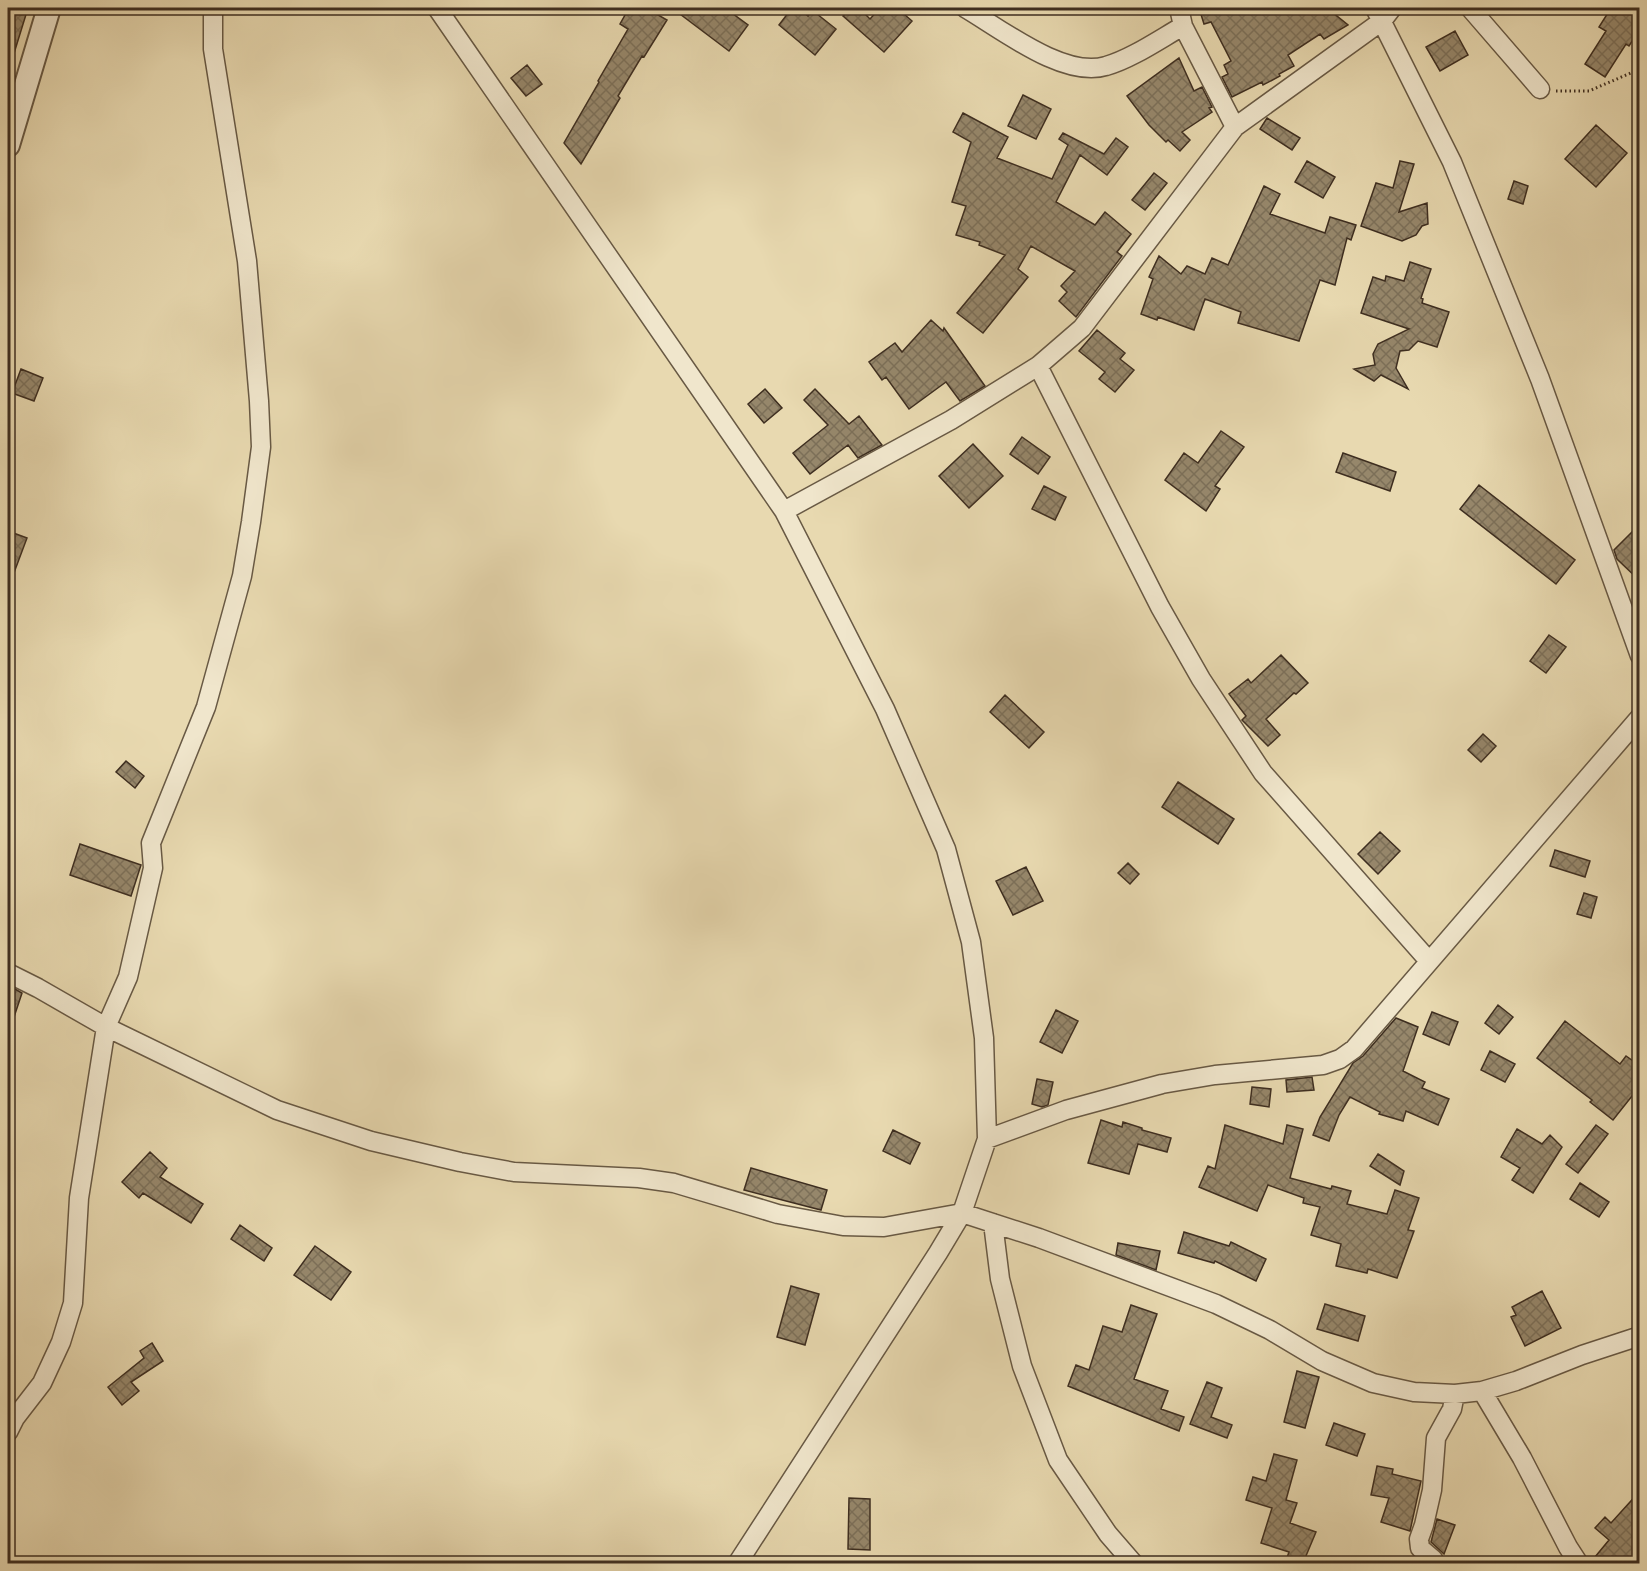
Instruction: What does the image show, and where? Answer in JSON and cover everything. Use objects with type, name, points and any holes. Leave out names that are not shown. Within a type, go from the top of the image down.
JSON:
[{"type":"street","points":[[8,145],[49,8]]},
{"type":"street","points":[[8,1432],[15,1418],[42,1383],[62,1342],[73,1303],[79,1198],[106,1028],[128,977],[153,868],[151,843],[206,707],[242,576],[261,447],[250,285],[213,49],[213,8]]},
{"type":"street","points":[[437,8],[784,511],[885,709],[946,849],[971,942],[984,1038],[987,1139],[962,1213],[737,1563]]},
{"type":"street","points":[[965,8],[1050,59],[1080,69],[1105,67],[1183,26]]},
{"type":"street","points":[[1179,8],[1183,26],[1235,127]]},
{"type":"street","points":[[1470,8],[1540,89]]},
{"type":"street","points":[[784,511],[951,420],[1038,366],[1082,328],[1235,127],[1383,12],[1452,162],[1540,380],[1640,656]]},
{"type":"street","points":[[1038,366],[1160,607],[1202,680],[1257,764],[1429,961]]},
{"type":"street","points":[[987,1139],[1065,1110],[1162,1084],[1215,1075],[1323,1065],[1340,1059],[1354,1049],[1640,717]]},
{"type":"street","points":[[8,973],[106,1028],[277,1110],[371,1141],[514,1172],[639,1178],[674,1183],[778,1214],[843,1227],[884,1227],[962,1213],[1039,1238],[1216,1304],[1270,1330],[1322,1360],[1372,1383],[1414,1392],[1455,1395],[1482,1391],[1640,1336]]},
{"type":"street","points":[[993,1223],[1000,1279],[1022,1366],[1058,1460],[1108,1534],[1134,1563]]},
{"type":"street","points":[[1482,1391],[1522,1458],[1568,1547],[1579,1563]]},
{"type":"street","points":[[1432,1563],[1433,1559],[1420,1548],[1419,1539],[1432,1490],[1436,1438],[1452,1409],[1455,1395]]},
{"type":"path","points":[[1540,89],[1589,91],[1640,69]]},
{"type":"building","points":[[14,8],[28,8],[11,63],[8,62],[8,28]]},
{"type":"building","points":[[629,8],[646,8],[667,20],[618,96],[620,98],[581,164],[564,143],[628,29],[620,24]]},
{"type":"building","points":[[672,8],[725,8],[748,25],[729,51]]},
{"type":"building","points":[[792,8],[797,8],[808,16],[812,10],[836,29],[815,55],[779,25]]},
{"type":"building","points":[[852,8],[859,8],[870,19],[880,8],[897,8],[912,21],[884,52],[843,16]]},
{"type":"building","points":[[1199,8],[1327,8],[1348,25],[1324,39],[1320,34],[1288,55],[1294,66],[1279,74],[1280,76],[1232,97],[1222,77],[1228,74],[1224,65],[1231,61],[1211,22],[1204,24]]},
{"type":"building","points":[[1611,8],[1624,8],[1640,17],[1640,29],[1629,46],[1626,44],[1605,77],[1585,64],[1606,31],[1599,27]]},
{"type":"building","points":[[1455,31],[1468,55],[1440,71],[1426,47]]},
{"type":"building","points":[[1179,58],[1194,91],[1202,87],[1212,107],[1209,108],[1212,112],[1182,132],[1190,140],[1180,151],[1168,140],[1166,142],[1149,125],[1127,96]]},
{"type":"building","points":[[527,65],[542,84],[526,96],[511,78]]},
{"type":"building","points":[[1023,95],[1051,109],[1036,139],[1008,126]]},
{"type":"building","points":[[963,113],[1008,137],[997,158],[1052,179],[1068,145],[1059,139],[1063,133],[1104,154],[1116,138],[1128,147],[1107,175],[1080,155],[1056,202],[1095,225],[1105,212],[1131,234],[1117,252],[1122,256],[1076,317],[1059,301],[1067,292],[1061,286],[1075,271],[1031,246],[1018,269],[1028,277],[983,333],[957,313],[1005,255],[979,245],[980,242],[956,235],[966,206],[952,202],[971,142],[953,132]]},
{"type":"building","points":[[1267,118],[1300,138],[1292,150],[1260,129]]},
{"type":"building","points":[[1596,125],[1627,153],[1596,187],[1565,159]]},
{"type":"building","points":[[1307,161],[1335,177],[1323,198],[1295,182]]},
{"type":"building","points":[[1400,161],[1414,164],[1399,212],[1427,203],[1428,224],[1422,226],[1416,235],[1402,241],[1361,226],[1376,183],[1393,188]]},
{"type":"building","points":[[1154,173],[1167,183],[1145,210],[1132,200]]},
{"type":"building","points":[[1514,181],[1528,186],[1523,204],[1508,199]]},
{"type":"building","points":[[1264,186],[1280,194],[1270,214],[1325,233],[1330,217],[1356,225],[1351,240],[1347,238],[1335,285],[1320,280],[1299,341],[1238,323],[1241,312],[1205,299],[1194,330],[1158,317],[1157,320],[1141,314],[1153,279],[1149,277],[1159,256],[1181,274],[1187,266],[1205,274],[1212,258],[1228,265]]},
{"type":"building","points":[[1410,262],[1431,269],[1421,298],[1422,303],[1449,312],[1437,347],[1418,341],[1409,350],[1400,351],[1396,368],[1408,389],[1381,375],[1374,381],[1354,369],[1375,365],[1373,354],[1378,344],[1409,329],[1361,313],[1373,277],[1385,281],[1386,276],[1404,281]]},
{"type":"building","points":[[931,320],[943,331],[944,328],[985,386],[960,401],[946,382],[909,409],[886,377],[882,380],[869,362],[895,343],[902,352]]},
{"type":"building","points":[[1097,330],[1125,353],[1120,359],[1134,370],[1115,392],[1099,379],[1105,372],[1079,351]]},
{"type":"building","points":[[21,369],[43,378],[34,401],[12,393]]},
{"type":"building","points":[[765,389],[782,408],[764,423],[748,404]]},
{"type":"building","points":[[815,389],[849,424],[859,416],[882,445],[858,458],[848,445],[810,474],[793,453],[828,425],[804,400]]},
{"type":"building","points":[[1221,431],[1244,447],[1215,486],[1220,489],[1206,511],[1165,480],[1184,453],[1198,463]]},
{"type":"building","points":[[1022,437],[1050,457],[1038,474],[1010,454]]},
{"type":"building","points":[[973,444],[1003,476],[969,508],[939,476]]},
{"type":"building","points":[[1343,453],[1396,472],[1390,491],[1336,472]]},
{"type":"building","points":[[1479,485],[1575,560],[1556,584],[1460,509]]},
{"type":"building","points":[[1044,486],[1066,497],[1055,520],[1032,509]]},
{"type":"building","points":[[1640,524],[1640,581],[1617,559],[1614,550]]},
{"type":"building","points":[[8,531],[27,538],[9,586],[8,586]]},
{"type":"building","points":[[1549,635],[1566,647],[1546,673],[1530,661]]},
{"type":"building","points":[[1281,655],[1308,683],[1266,719],[1280,735],[1268,746],[1242,720],[1246,716],[1229,694],[1248,679],[1251,683]]},
{"type":"building","points":[[1005,695],[1044,732],[1029,748],[990,712]]},
{"type":"building","points":[[1483,734],[1496,746],[1481,762],[1468,750]]},
{"type":"building","points":[[126,761],[144,776],[135,788],[116,772]]},
{"type":"building","points":[[1178,782],[1234,819],[1218,844],[1162,807]]},
{"type":"building","points":[[1380,832],[1400,851],[1378,874],[1358,854]]},
{"type":"building","points":[[80,844],[141,865],[131,896],[70,875]]},
{"type":"building","points":[[1555,850],[1590,861],[1585,877],[1550,866]]},
{"type":"building","points":[[1128,863],[1139,874],[1130,884],[1118,873]]},
{"type":"building","points":[[1026,867],[1043,901],[1013,915],[996,881]]},
{"type":"building","points":[[1584,893],[1597,897],[1591,918],[1577,914]]},
{"type":"building","points":[[8,985],[22,993],[10,1029],[8,1029]]},
{"type":"building","points":[[1498,1005],[1513,1017],[1499,1034],[1485,1023]]},
{"type":"building","points":[[1056,1010],[1078,1021],[1062,1053],[1040,1042]]},
{"type":"building","points":[[1432,1012],[1458,1022],[1449,1045],[1423,1034]]},
{"type":"building","points":[[1396,1018],[1418,1027],[1403,1071],[1425,1082],[1422,1088],[1449,1099],[1438,1125],[1406,1111],[1403,1121],[1379,1114],[1380,1112],[1350,1097],[1339,1115],[1329,1141],[1313,1135],[1320,1117],[1353,1063],[1363,1056]]},
{"type":"building","points":[[1565,1021],[1620,1064],[1626,1056],[1640,1066],[1640,1086],[1613,1120],[1590,1102],[1592,1100],[1537,1058]]},
{"type":"building","points":[[1490,1051],[1515,1064],[1505,1082],[1481,1070]]},
{"type":"building","points":[[1312,1077],[1314,1090],[1287,1092],[1286,1080]]},
{"type":"building","points":[[1037,1079],[1053,1082],[1048,1105],[1042,1107],[1032,1104]]},
{"type":"building","points":[[1252,1087],[1271,1089],[1269,1107],[1250,1104]]},
{"type":"building","points":[[1101,1120],[1122,1127],[1123,1122],[1171,1138],[1167,1152],[1138,1144],[1129,1174],[1088,1163]]},
{"type":"building","points":[[1225,1125],[1283,1144],[1287,1125],[1303,1129],[1290,1178],[1331,1189],[1332,1186],[1351,1191],[1347,1204],[1387,1214],[1395,1190],[1419,1198],[1408,1230],[1414,1231],[1397,1278],[1368,1269],[1367,1273],[1336,1266],[1341,1244],[1311,1235],[1320,1207],[1303,1203],[1304,1198],[1268,1185],[1257,1211],[1199,1187],[1208,1166],[1215,1169]]},
{"type":"building","points":[[1596,1125],[1608,1134],[1578,1173],[1566,1164]]},
{"type":"building","points":[[1517,1129],[1542,1144],[1550,1135],[1562,1147],[1533,1193],[1512,1180],[1520,1168],[1501,1157]]},
{"type":"building","points":[[893,1130],[920,1143],[910,1164],[883,1151]]},
{"type":"building","points":[[150,1152],[167,1168],[160,1177],[203,1204],[191,1223],[143,1193],[139,1198],[122,1182]]},
{"type":"building","points":[[1378,1154],[1404,1171],[1400,1185],[1370,1166]]},
{"type":"building","points":[[751,1168],[827,1190],[821,1210],[744,1190]]},
{"type":"building","points":[[1580,1183],[1609,1202],[1599,1217],[1570,1199]]},
{"type":"building","points":[[240,1225],[272,1248],[264,1261],[231,1239]]},
{"type":"building","points":[[1184,1232],[1229,1246],[1231,1242],[1266,1259],[1256,1281],[1215,1261],[1214,1263],[1178,1253]]},
{"type":"building","points":[[1118,1243],[1160,1251],[1156,1270],[1116,1255]]},
{"type":"building","points":[[315,1246],[351,1272],[331,1300],[294,1275]]},
{"type":"building","points":[[791,1286],[819,1294],[805,1345],[777,1337]]},
{"type":"building","points":[[1542,1291],[1561,1328],[1525,1346],[1511,1317],[1516,1315],[1512,1307]]},
{"type":"building","points":[[1325,1304],[1365,1316],[1358,1341],[1317,1329]]},
{"type":"building","points":[[1131,1305],[1157,1314],[1134,1379],[1168,1391],[1161,1409],[1184,1417],[1179,1431],[1068,1386],[1076,1365],[1089,1370],[1103,1326],[1122,1332]]},
{"type":"building","points":[[152,1343],[163,1361],[131,1382],[139,1391],[122,1405],[108,1387],[144,1358],[140,1351]]},
{"type":"building","points":[[1297,1371],[1319,1377],[1305,1428],[1284,1422]]},
{"type":"building","points":[[1207,1382],[1222,1388],[1211,1417],[1232,1425],[1227,1438],[1190,1424]]},
{"type":"building","points":[[1334,1423],[1365,1434],[1357,1456],[1326,1445]]},
{"type":"building","points":[[1274,1454],[1297,1460],[1286,1500],[1297,1503],[1290,1523],[1316,1532],[1303,1563],[1285,1563],[1289,1552],[1261,1543],[1272,1508],[1246,1500],[1253,1477],[1266,1481]]},
{"type":"building","points":[[1377,1466],[1393,1469],[1392,1474],[1421,1481],[1410,1531],[1381,1522],[1389,1498],[1371,1495]]},
{"type":"building","points":[[1640,1491],[1640,1555],[1632,1563],[1590,1563],[1609,1540],[1595,1528],[1605,1517],[1611,1523]]},
{"type":"building","points":[[849,1498],[870,1499],[870,1550],[848,1549]]},
{"type":"building","points":[[1437,1519],[1455,1525],[1444,1554],[1431,1542]]}]
